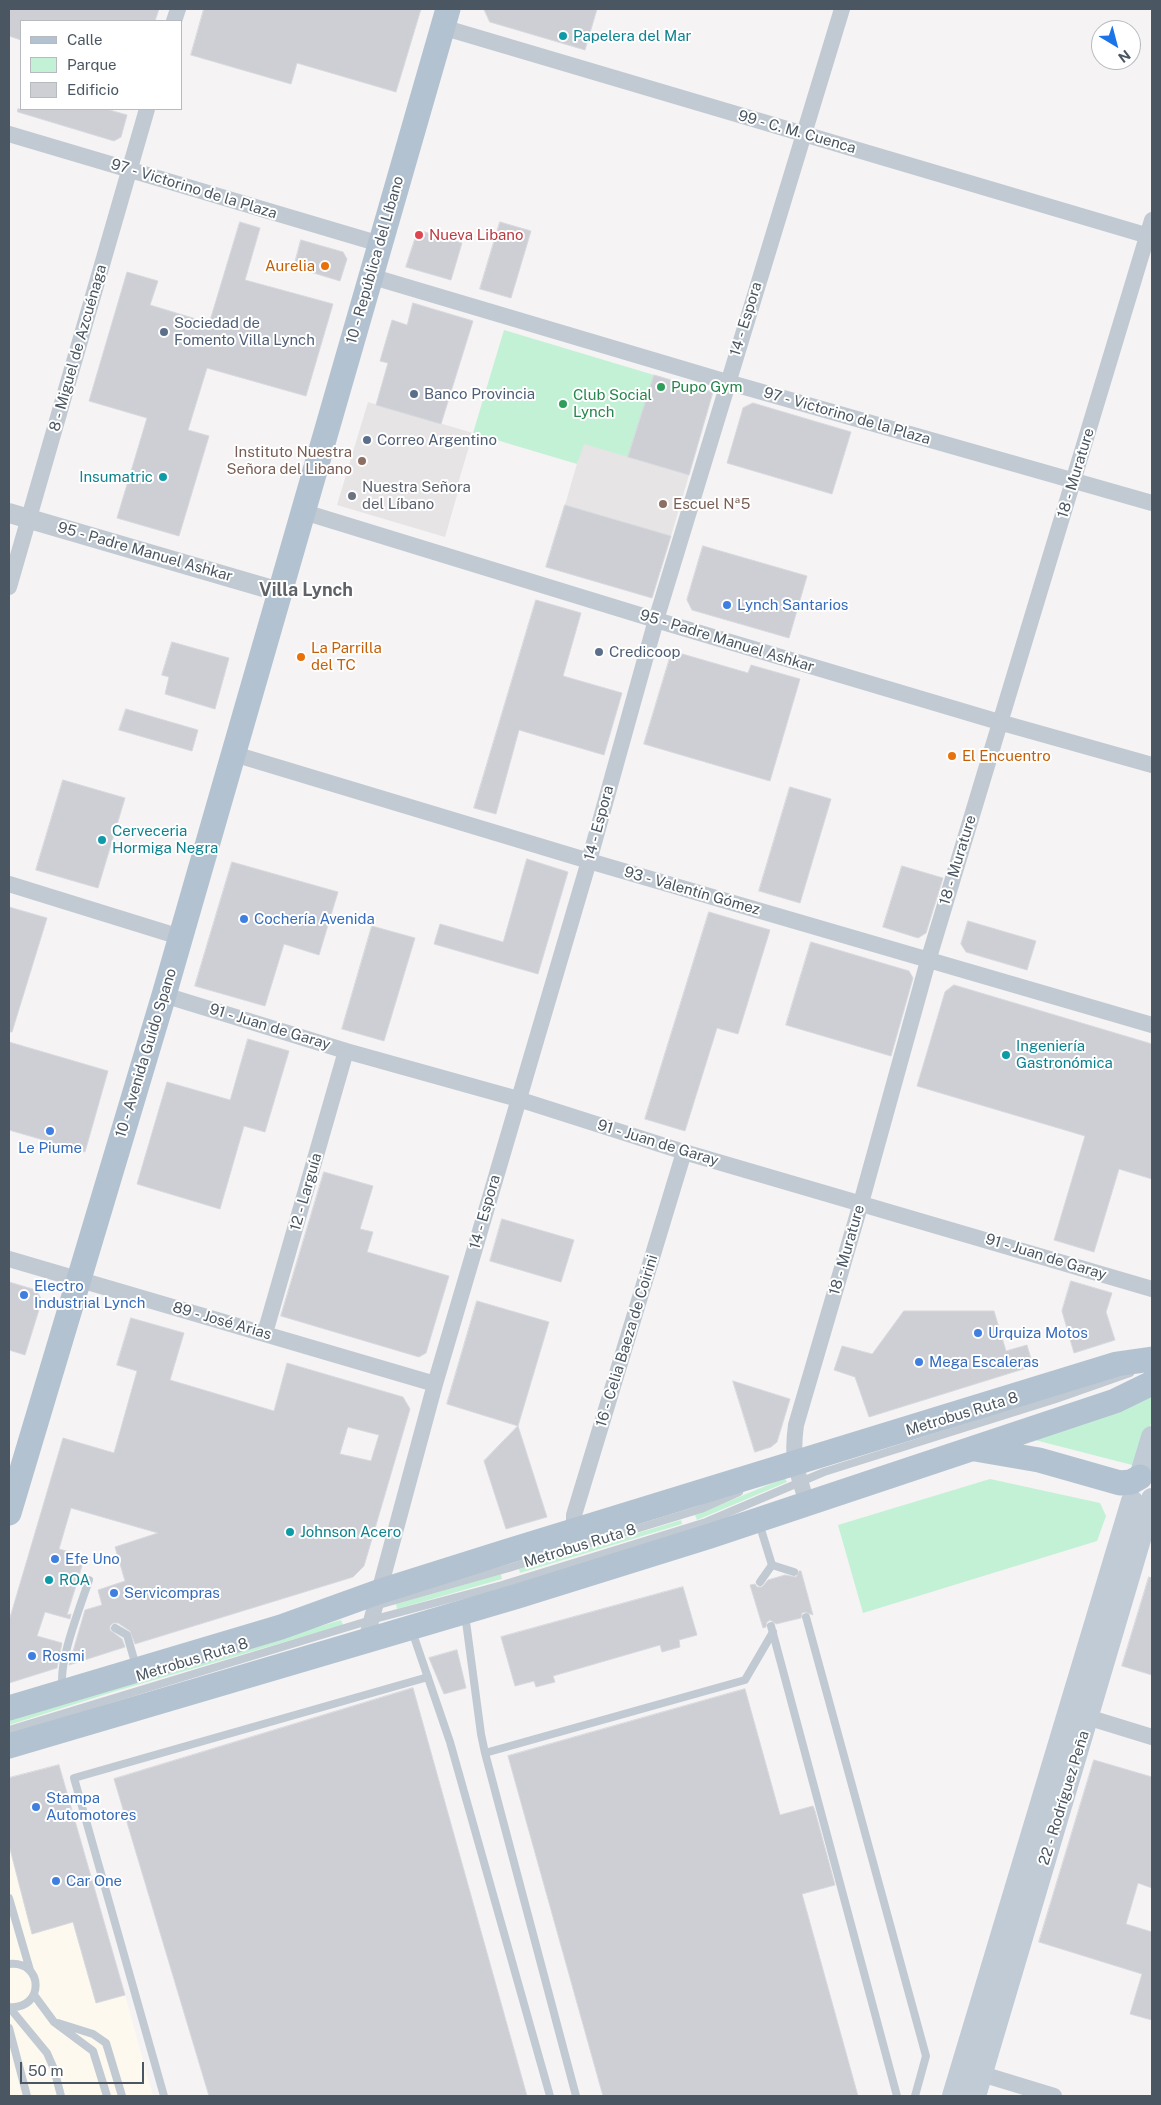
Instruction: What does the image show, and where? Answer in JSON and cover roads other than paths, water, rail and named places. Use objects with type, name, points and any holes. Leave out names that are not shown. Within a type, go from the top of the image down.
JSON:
[{"type":"main road","name":"10 - República del Líbano","points":[[280,592],[445,18]]},
{"type":"main road","name":"10 - Avenida Guido Spano","points":[[9,1513],[164,995],[280,592]]},
{"type":"main road","points":[[9,1708],[281,1628],[371,1614],[411,1627],[465,1612],[710,1536],[758,1519],[801,1484],[1117,1364],[1152,1359]]},
{"type":"main road","points":[[972,1449],[1027,1423],[1152,1377]]},
{"type":"main road","points":[[9,1746],[371,1614],[574,1531],[696,1492],[801,1484],[972,1449],[1115,1401],[1152,1383]]},
{"type":"main road","name":"22 - Rodríguez Peña","points":[[974,2096],[972,2071],[1152,1437]]},
{"type":"main road","points":[[972,1449],[1039,1460],[1136,1490]]},
{"type":"main road","name":"22 - Rodríguez Peña","points":[[953,2096],[972,2071],[1088,1717],[1136,1490]]},
{"type":"street","name":"14 - Espora","points":[[371,1614],[434,1384],[589,861],[656,620],[842,9]]},
{"type":"street","name":"99 - C. M. Cuenca","points":[[445,18],[804,134],[1151,231]]},
{"type":"street","name":"8 - Miguel de Azcuénaga","points":[[9,587],[147,110]]},
{"type":"street","name":"97 - Victorino de la Plaza","points":[[9,134],[380,244]]},
{"type":"street","name":"18 - Murature","points":[[801,1484],[793,1447],[796,1425],[861,1203],[928,961],[1151,231]]},
{"type":"street","name":"97 - Victorino de la Plaza","points":[[370,276],[727,382],[1152,503]]},
{"type":"street","name":"95 - Padre Manuel Ashkar","points":[[9,512],[280,592]]},
{"type":"street","name":"95 - Padre Manuel Ashkar","points":[[304,512],[656,620],[1152,765]]},
{"type":"street","name":"93 - Valentín Gómez","points":[[234,754],[589,861],[1152,1026]]},
{"type":"street","points":[[9,884],[180,937]]},
{"type":"street","name":"91 - Juan de Garay","points":[[164,995],[346,1051],[518,1099],[684,1152],[1152,1289]]},
{"type":"street","name":"12 - Larguía","points":[[265,1333],[346,1051]]},
{"type":"street","name":"16 - Celia Baeza de Coirini","points":[[574,1531],[574,1515],[684,1152]]},
{"type":"street","name":"89 - José Arias","points":[[9,1259],[434,1384]]},
{"type":"street","points":[[1088,1717],[1152,1738]]},
{"type":"street","points":[[972,2071],[1054,2096]]},
{"type":"lane","name":"Metrobus Ruta 8","points":[[371,1614],[502,1585],[706,1522],[801,1484],[824,1472],[1056,1399],[1152,1366]]},
{"type":"lane","name":"Metrobus Ruta 8","points":[[9,1730],[515,1566],[701,1509],[753,1485],[801,1484]]},
{"type":"lane","points":[[758,1519],[772,1565]]},
{"type":"lane","points":[[772,1565],[794,1572]]},
{"type":"lane","points":[[760,1582],[772,1565]]},
{"type":"lane","points":[[63,1692],[60,1678],[89,1580]]},
{"type":"lane","points":[[465,1612],[480,1734],[576,2096]]},
{"type":"lane","points":[[281,1628],[346,1613]]},
{"type":"lane","points":[[806,1617],[926,2056],[915,2096]]},
{"type":"lane","points":[[411,1627],[450,1742],[550,2096]]},
{"type":"lane","points":[[115,1628],[126,1635],[137,1670]]},
{"type":"lane","points":[[485,1753],[745,1680],[772,1629],[897,2096]]},
{"type":"lane","points":[[164,2096],[74,1778],[428,1677]]},
{"type":"lane","points":[[9,1898],[30,1970],[36,1982],[34,1995],[26,2004],[9,2007]]},
{"type":"lane","points":[[9,1964],[18,1964],[30,1970]]},
{"type":"lane","points":[[34,1995],[54,2022],[94,2051],[107,2096]]},
{"type":"lane","points":[[9,2007],[47,2053],[61,2096]]},
{"type":"lane","points":[[54,2022],[93,2034],[106,2044],[122,2096]]},
{"type":"lane","points":[[9,2028],[27,2096]]},
{"type":"place","name":"Papelera del Mar","points":[[563,36]]},
{"type":"place","name":"Nueva Libano","points":[[419,235]]},
{"type":"place","name":"Aurelia","points":[[325,266]]},
{"type":"place","name":"Sociedad de Fomento Villa Lynch","points":[[164,332]]},
{"type":"place","name":"Pupo Gym","points":[[661,387]]},
{"type":"place","name":"Banco Provincia","points":[[414,394]]},
{"type":"place","name":"Club Social Lynch","points":[[563,404]]},
{"type":"place","name":"Correo Argentino","points":[[367,440]]},
{"type":"place","name":"Instituto Nuestra Señora del Libano","points":[[362,461]]},
{"type":"place","name":"Insumatric","points":[[163,477]]},
{"type":"place","name":"Nuestra Señora del Líbano","points":[[352,496]]},
{"type":"place","name":"Escuel Nª5","points":[[663,504]]},
{"type":"place","name":"Lynch Santarios","points":[[727,605]]},
{"type":"place","name":"Credicoop","points":[[599,652]]},
{"type":"place","name":"La Parrilla del TC","points":[[301,657]]},
{"type":"place","name":"El Encuentro","points":[[952,756]]},
{"type":"place","name":"Cerveceria Hormiga Negra","points":[[102,840]]},
{"type":"place","name":"Cochería Avenida","points":[[244,919]]},
{"type":"place","name":"Ingeniería Gastronómica","points":[[1006,1055]]},
{"type":"place","name":"Le Piume","points":[[50,1131]]},
{"type":"place","name":"Electro Industrial Lynch","points":[[24,1295]]},
{"type":"place","name":"Urquiza Motos","points":[[978,1333]]},
{"type":"place","name":"Mega Escaleras","points":[[919,1362]]},
{"type":"place","name":"Johnson Acero","points":[[290,1532]]},
{"type":"place","name":"Efe Uno","points":[[55,1559]]},
{"type":"place","name":"ROA","points":[[49,1580]]},
{"type":"place","name":"Servicompras","points":[[114,1593]]},
{"type":"place","name":"Rosmi","points":[[32,1656]]},
{"type":"place","name":"Stampa Automotores","points":[[36,1807]]},
{"type":"place","name":"Car One","points":[[56,1881]]},
{"type":"district","name":"Villa Lynch","points":[[306,590]]}]
